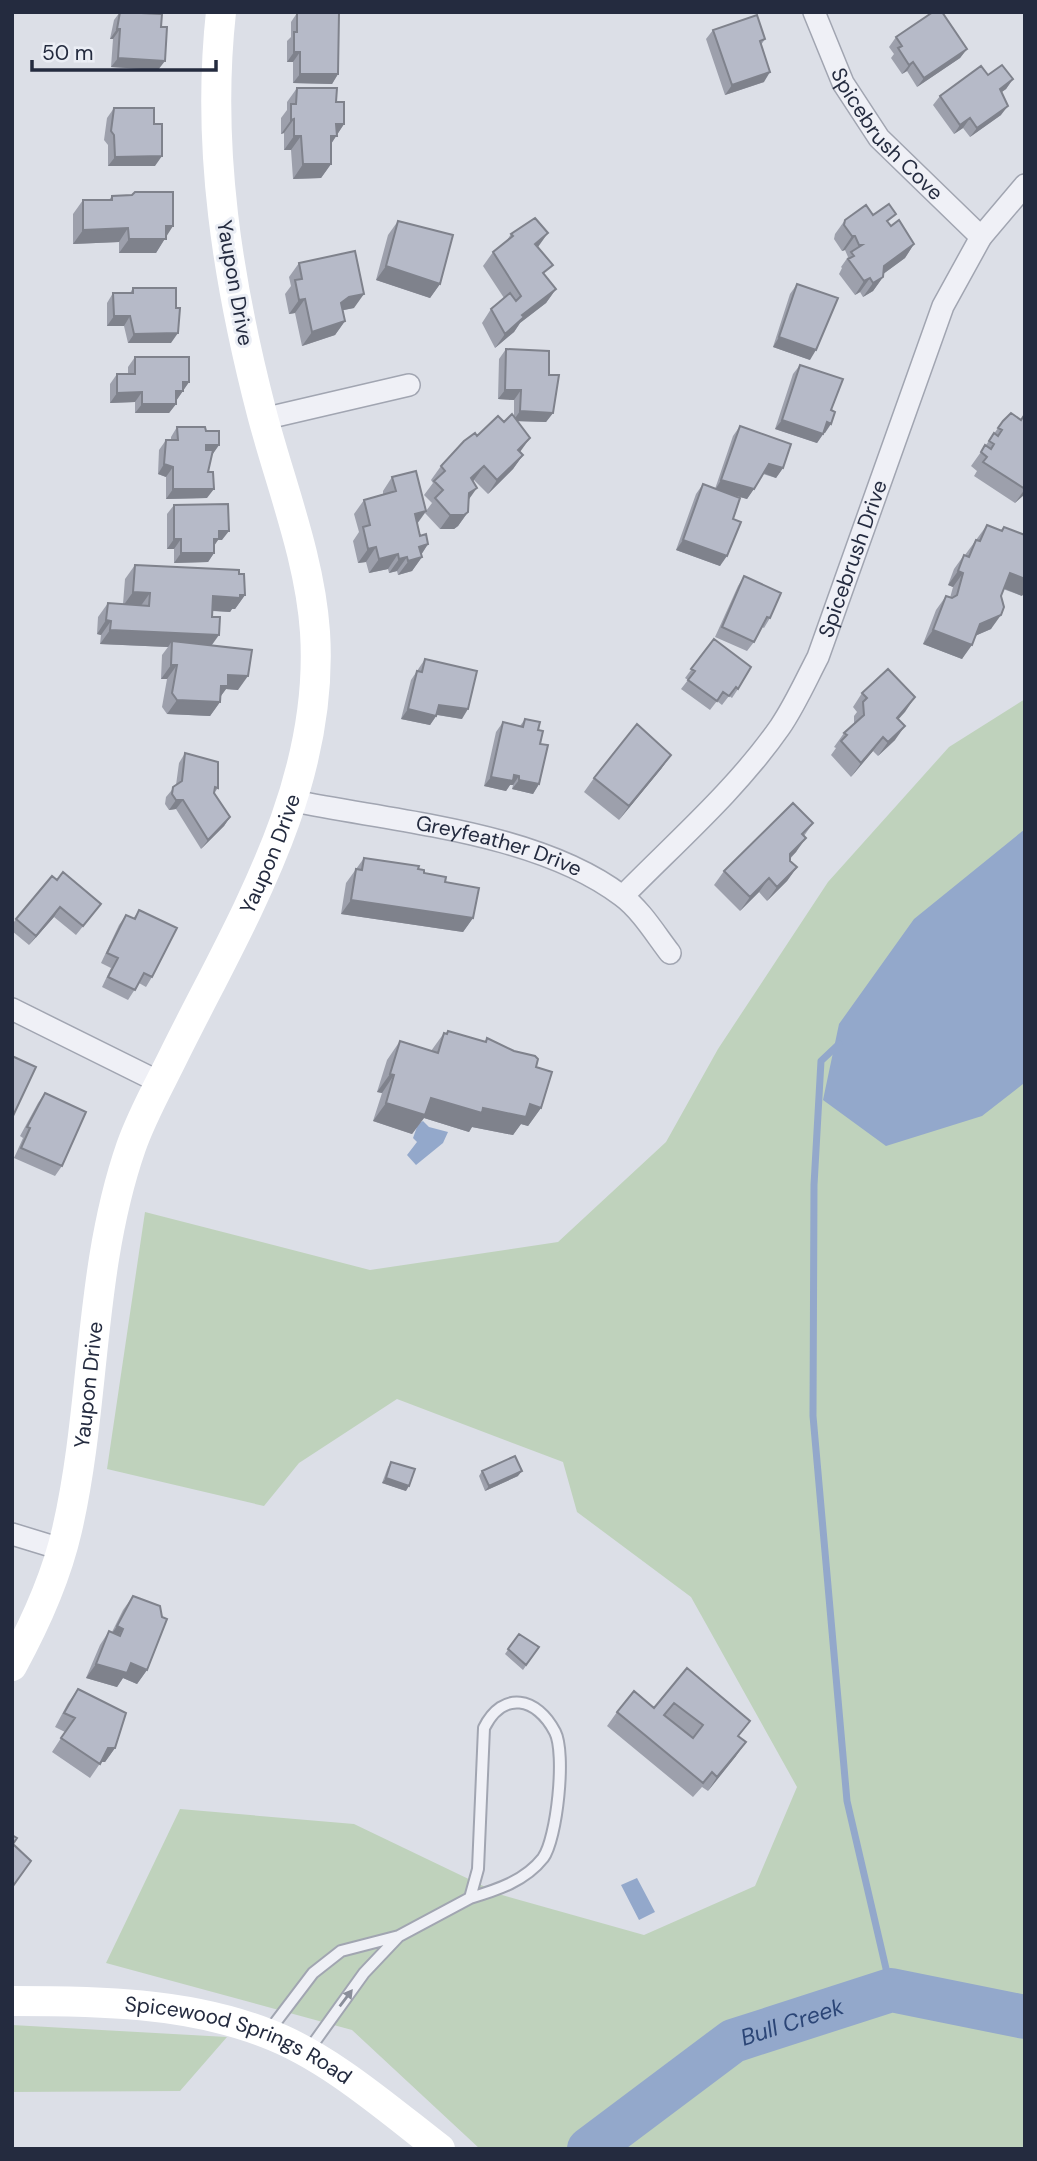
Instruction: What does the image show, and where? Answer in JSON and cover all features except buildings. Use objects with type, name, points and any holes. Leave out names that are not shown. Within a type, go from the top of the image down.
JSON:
[{"type":"street","name":"Yaupon Drive","points":[[12,1666],[27,1639],[61,1549],[79,1468],[95,1306],[131,1147],[271,859],[294,801],[309,733],[315,632],[303,558],[241,331],[220,195],[216,118],[221,12]]},
{"type":"street","name":"Spicebrush Cove","points":[[814,12],[843,83],[879,138],[982,237]]},
{"type":"street","name":"Spicebrush Drive","points":[[624,896],[737,780],[780,727],[804,685],[818,657],[943,306],[982,237],[1025,185]]},
{"type":"street","points":[[263,419],[409,385]]},
{"type":"street","name":"Greyfeather Drive","points":[[294,801],[505,842],[567,864],[624,896],[670,953]]},
{"type":"street","points":[[12,1009],[161,1083]]},
{"type":"street","points":[[12,1534],[61,1549]]},
{"type":"street","name":"Spicewood Springs Road","points":[[12,2001],[181,2009],[268,2033],[306,2053],[364,2091],[440,2149]]},
{"type":"lane","points":[[268,2033],[313,1973],[341,1951],[399,1936],[470,1898],[503,1889],[532,1870],[545,1855],[553,1832],[560,1751],[556,1733],[541,1713],[521,1703],[508,1703],[493,1711],[484,1728],[478,1869],[470,1898]]},
{"type":"lane","points":[[306,2053],[364,1972],[399,1936]]},
{"type":"green space","points":[[1025,699],[1025,2149],[480,2149],[352,2030],[106,1963],[180,1809],[354,1824],[502,1895],[644,1935],[755,1886],[797,1787],[691,1597],[577,1512],[563,1462],[397,1399],[299,1463],[264,1506],[107,1469],[145,1212],[370,1270],[558,1242],[666,1142],[718,1049],[828,882],[949,747]]},
{"type":"green space","points":[[12,2025],[227,2037],[180,2091],[12,2092]]},
{"type":"water","points":[[1025,829],[1023,1084],[982,1116],[886,1146],[823,1100],[839,1024],[914,919]]},
{"type":"water","points":[[423,1121],[429,1127],[448,1132],[443,1143],[416,1165],[407,1155],[417,1142],[413,1138],[418,1124]]},
{"type":"water","points":[[637,1878],[655,1912],[639,1920],[621,1885]]},
{"type":"waterway","points":[[839,1044],[821,1061],[814,1185],[813,1416],[847,1801],[891,1990]]},
{"type":"waterway","name":"Bull Creek","points":[[589,2149],[733,2041],[891,1990],[1025,2017]]}]
